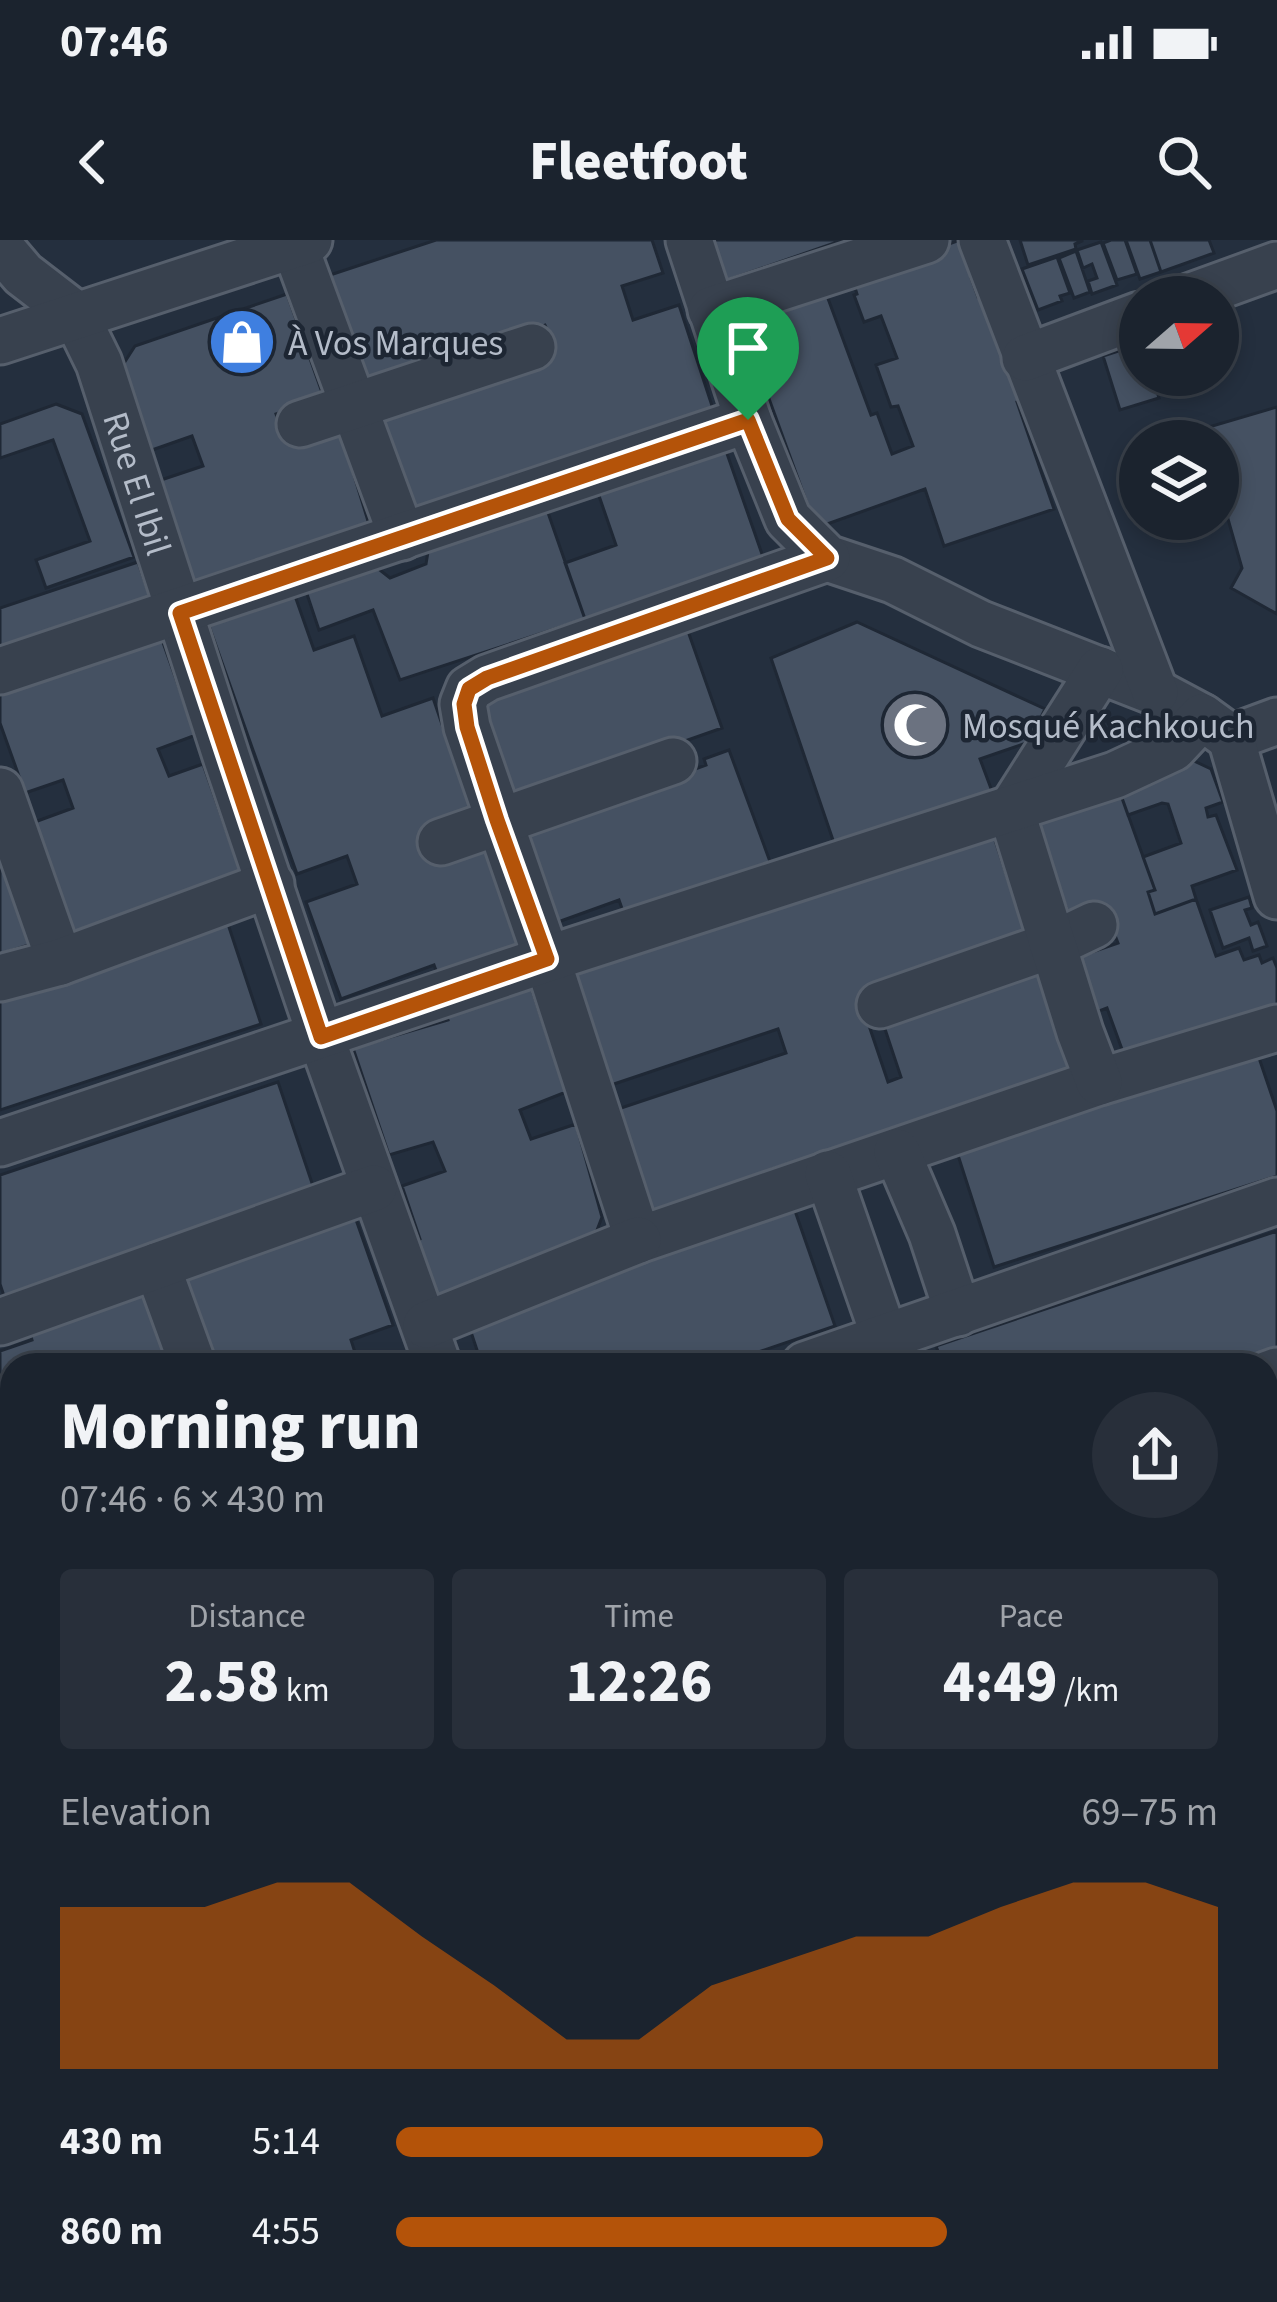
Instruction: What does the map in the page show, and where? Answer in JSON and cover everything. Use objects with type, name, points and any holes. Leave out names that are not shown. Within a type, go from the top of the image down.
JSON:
[{"type":"street","points":[[689,240],[748,420],[788,519],[827,558],[893,580],[981,624],[1155,692],[1216,728],[1277,896]]},
{"type":"street","points":[[711,310],[926,240]]},
{"type":"street","points":[[982,240],[1155,692]]},
{"type":"street","points":[[0,340],[301,242],[353,408],[402,537]]},
{"type":"street","name":"Rue El Ibil","points":[[0,247],[23,274],[75,314],[99,363],[321,1037],[432,1345]]},
{"type":"street","points":[[1239,279],[1277,265]]},
{"type":"street","points":[[1025,358],[1119,323]]},
{"type":"street","points":[[300,424],[532,347]]},
{"type":"street","points":[[0,671],[748,420]]},
{"type":"street","points":[[638,1240],[497,820],[464,704],[469,689],[487,678],[827,558]]},
{"type":"street","points":[[1099,1082],[1079,1033],[1011,810],[1100,670]]},
{"type":"street","points":[[0,1143],[547,959],[1011,810],[1144,763],[1216,728],[1277,721]]},
{"type":"street","points":[[441,842],[674,761]]},
{"type":"street","points":[[3,812],[60,962]]},
{"type":"street","points":[[0,978],[60,962],[271,884]]},
{"type":"street","points":[[880,1005],[1052,945],[1094,925]]},
{"type":"street","points":[[432,1345],[638,1240],[1099,1082],[1277,1028]]},
{"type":"street","points":[[897,1152],[932,1234],[925,1335]]},
{"type":"street","points":[[828,1174],[858,1258],[925,1335]]},
{"type":"street","points":[[0,1322],[374,1188]]},
{"type":"street","points":[[853,1353],[925,1335],[1277,1201]]},
{"type":"street","points":[[858,1258],[932,1234]]},
{"type":"street","points":[[157,1266],[190,1353]]},
{"type":"building","points":[[436,240],[652,240],[663,273],[622,286],[633,320],[679,305],[716,418],[418,517],[371,416],[555,348],[545,325],[361,386],[324,277]]},
{"type":"building","points":[[704,240],[843,240],[719,283]]},
{"type":"building","points":[[965,240],[977,276],[971,278],[978,297],[983,295],[1054,509],[944,546],[925,489],[816,528],[739,316],[823,285],[871,415],[877,413],[892,454],[913,446],[898,406],[891,407],[876,365],[897,358],[881,316],[864,322],[851,275],[932,260],[943,256],[940,247]]},
{"type":"building","points":[[1020,240],[1082,241],[1075,244],[1076,249],[1028,265]]},
{"type":"building","points":[[1125,240],[1137,274],[1117,280],[1103,243]]},
{"type":"building","points":[[1126,240],[1150,240],[1161,272],[1139,276]]},
{"type":"building","points":[[1150,240],[1209,240],[1214,253],[1161,272]]},
{"type":"building","points":[[1101,242],[1117,285],[1092,294],[1088,281],[1097,278],[1092,264],[1083,268],[1077,250]]},
{"type":"building","points":[[1076,251],[1090,292],[1074,298],[1059,258]]},
{"type":"building","points":[[1057,257],[1070,293],[1038,310],[1022,269]]},
{"type":"building","points":[[287,294],[324,398],[276,414],[285,441],[338,423],[368,521],[360,537],[198,594],[155,482],[203,466],[192,436],[152,450],[119,371],[135,346]]},
{"type":"building","points":[[1119,351],[1119,396],[1159,398],[1120,410],[1103,356]]},
{"type":"building","points":[[56,404],[82,414],[134,557],[46,588],[36,560],[90,541],[53,440],[0,458],[0,424]]},
{"type":"building","points":[[1277,407],[1277,614],[1231,588],[1242,568],[1234,540],[1239,540],[1239,420],[1233,420]]},
{"type":"building","points":[[724,445],[763,557],[585,619],[565,563],[616,545],[597,490]]},
{"type":"building","points":[[546,507],[585,619],[400,680],[373,610],[319,630],[305,588],[371,563],[390,578],[426,564],[429,546]]},
{"type":"building","points":[[138,562],[154,608],[0,660],[0,608]]},
{"type":"building","points":[[294,593],[314,650],[354,636],[382,716],[433,698],[520,952],[440,981],[434,965],[341,999],[306,902],[357,884],[347,856],[297,874],[208,623]]},
{"type":"building","points":[[683,617],[722,728],[514,801],[479,701]]},
{"type":"building","name":"Mosqué Kachkouch","points":[[857,622],[1045,709],[1029,742],[980,759],[996,802],[835,846],[771,658]]},
{"type":"building","points":[[161,637],[196,735],[158,749],[169,776],[203,764],[242,875],[72,936],[32,823],[73,808],[63,780],[25,793],[0,723],[0,694]]},
{"type":"building","points":[[729,750],[772,867],[626,920],[619,900],[558,922],[525,831],[706,765],[704,759]]},
{"type":"building","points":[[1192,760],[1211,769],[1223,802],[1206,808],[1208,817],[1216,815],[1237,870],[1192,886],[1196,899],[1155,914],[1148,892],[1155,890],[1143,857],[1181,843],[1168,804],[1128,815],[1117,784]]},
{"type":"building","points":[[1117,784],[1155,890],[1148,892],[1155,914],[1196,899],[1216,956],[1239,948],[1244,960],[1259,955],[1262,963],[1273,958],[1277,968],[1277,1009],[1127,1063],[1107,1008],[1086,1016],[1066,961],[1118,943],[1106,912],[1072,924],[1026,811]]},
{"type":"building","points":[[991,828],[1028,940],[859,996],[888,1082],[901,1077],[882,1020],[1038,967],[1071,1070],[773,1169],[777,1177],[654,1218],[618,1109],[786,1053],[778,1029],[608,1086],[569,968]]},
{"type":"building","points":[[0,838],[35,943],[0,954]]},
{"type":"building","points":[[1249,897],[1252,908],[1245,910],[1251,925],[1258,922],[1267,946],[1253,951],[1249,938],[1223,948],[1210,910]]},
{"type":"building","points":[[225,915],[261,1024],[0,1110],[0,990]]},
{"type":"building","points":[[529,981],[566,1092],[520,1110],[531,1139],[576,1124],[602,1217],[594,1238],[430,1301],[411,1244],[420,1239],[402,1186],[445,1171],[433,1142],[389,1155],[353,1048],[448,1020],[445,1010]]},
{"type":"building","points":[[1257,1052],[1277,1111],[1277,1176],[994,1267],[956,1149]]},
{"type":"building","points":[[278,1082],[316,1195],[5,1299],[0,1284],[0,1175]]},
{"type":"building","points":[[794,1208],[835,1326],[755,1353],[478,1353],[467,1320]]},
{"type":"building","points":[[354,1214],[393,1325],[351,1340],[355,1353],[198,1353],[171,1278]]},
{"type":"building","points":[[1277,1231],[1277,1353],[939,1353],[936,1346]]},
{"type":"building","points":[[127,1290],[148,1296],[174,1353],[0,1353],[32,1340],[29,1329]]},
{"type":"place","name":"À Vos Marques","points":[[242,342]]},
{"type":"place","name":"Mosqué Kachkouch","points":[[915,725]]},
{"type":"route","points":[[748,420],[788,519],[827,558],[487,678],[469,689],[464,704],[467,727],[547,959],[321,1037],[180,613],[748,420]]}]
